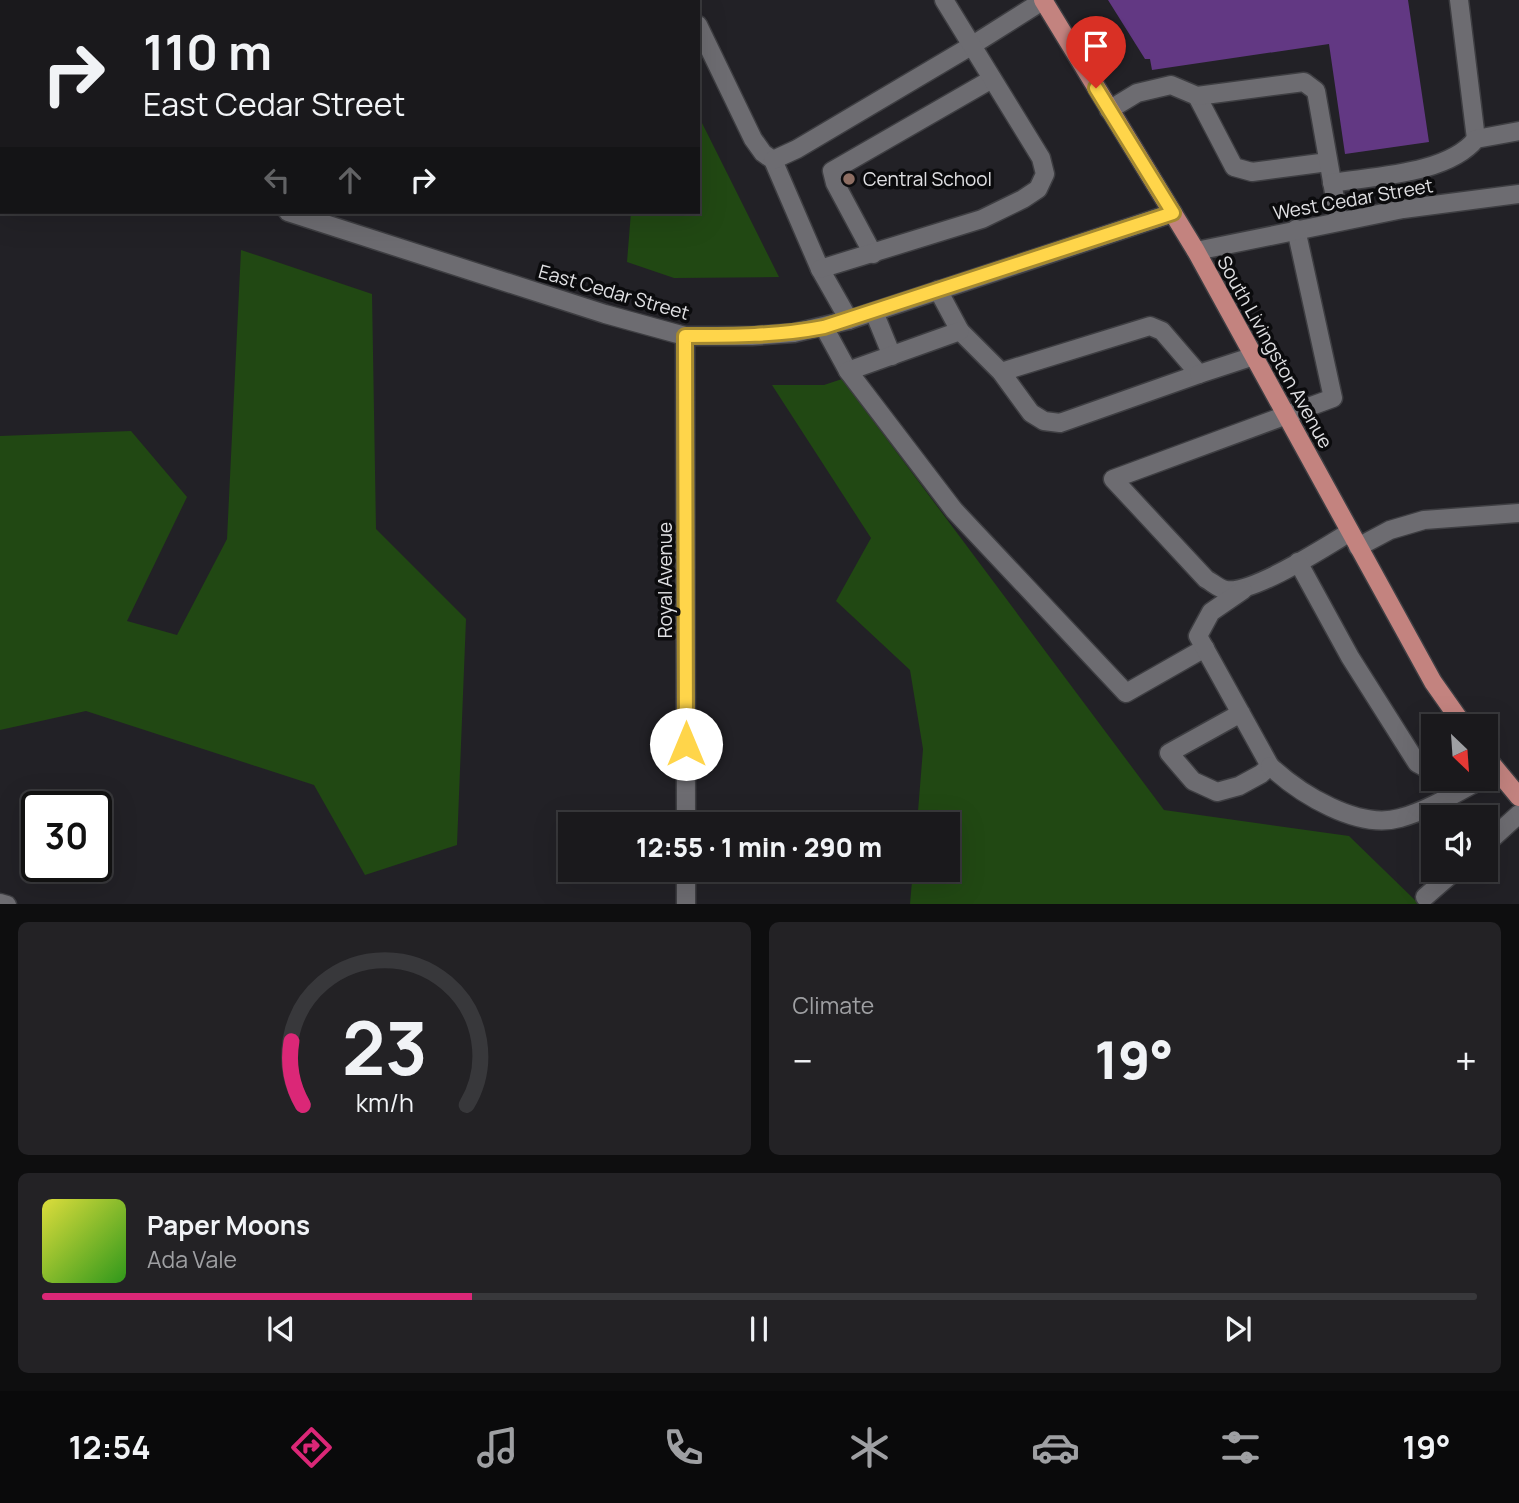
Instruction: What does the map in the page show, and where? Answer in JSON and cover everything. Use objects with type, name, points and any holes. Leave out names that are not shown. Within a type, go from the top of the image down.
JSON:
[{"type":"main road","name":"South Livingston Avenue","points":[[1044,0],[1196,251],[1433,682],[1456,714]]},
{"type":"main road","points":[[1498,778],[1517,791]]},
{"type":"street","points":[[820,269],[982,219],[1038,189],[1045,174],[1041,158],[944,0]]},
{"type":"street","points":[[773,160],[797,149],[1044,0]]},
{"type":"street","points":[[1459,0],[1476,139]]},
{"type":"street","points":[[700,30],[752,139],[763,153],[773,160],[820,269],[849,320]]},
{"type":"street","points":[[873,254],[835,183],[832,171],[992,79]]},
{"type":"street","points":[[1109,110],[1137,93],[1171,85],[1197,96],[1304,82],[1316,92],[1339,221]]},
{"type":"street","points":[[1197,96],[1234,167],[1252,172],[1328,162]]},
{"type":"street","points":[[1332,183],[1436,166],[1469,148],[1476,139],[1519,131]]},
{"type":"street","name":"West Cedar Street","points":[[1196,251],[1403,209],[1519,194]]},
{"type":"street","name":"East Cedar Street","points":[[294,214],[605,314],[685,336],[752,336],[794,333],[849,320],[1173,213]]},
{"type":"street","points":[[1245,588],[1225,590],[1206,579],[1113,479],[1333,398],[1296,229]]},
{"type":"street","points":[[938,290],[960,331],[1001,372],[1031,413],[1044,422],[1060,423],[1254,356]]},
{"type":"street","points":[[874,312],[892,356]]},
{"type":"street","points":[[1001,372],[1150,326],[1162,331],[1199,374]]},
{"type":"street","points":[[824,327],[848,371],[954,510],[1126,694],[1205,648]]},
{"type":"street","points":[[848,371],[960,331]]},
{"type":"street","name":"Royal Avenue","points":[[685,336],[686,812]]},
{"type":"street","points":[[1451,791],[1400,818],[1379,820],[1351,816],[1282,777],[1270,766],[1198,636],[1211,612],[1245,588],[1354,539],[1424,520],[1519,513]]},
{"type":"street","points":[[1298,562],[1350,657],[1417,763],[1421,765]]},
{"type":"street","points":[[1241,713],[1169,753],[1194,781],[1217,792],[1239,786],[1270,766]]},
{"type":"street","points":[[1498,833],[1519,814]]},
{"type":"street","points":[[686,882],[686,904]]},
{"type":"street","points":[[1425,897],[1442,882]]},
{"type":"green space","points":[[700,119],[779,277],[674,278],[627,262],[631,214],[700,214]]},
{"type":"green space","points":[[241,250],[372,294],[376,529],[466,619],[457,845],[365,875],[314,785],[86,711],[0,730],[0,436],[131,431],[187,497],[127,621],[177,635],[227,539]]},
{"type":"green space","points":[[842,379],[1164,810],[1349,836],[1419,904],[910,904],[912,882],[960,882],[960,812],[918,812],[923,749],[910,670],[836,601],[871,538],[772,385],[824,385]]},
{"type":"building","points":[[1108,0],[1408,0],[1429,142],[1345,154],[1329,44],[1152,70],[1150,59],[1145,59]]},
{"type":"place","name":"Central School","points":[[849,179]]},
{"type":"route","points":[[686,744],[685,336],[752,336],[794,333],[824,327],[1173,213],[1096,88]]}]
